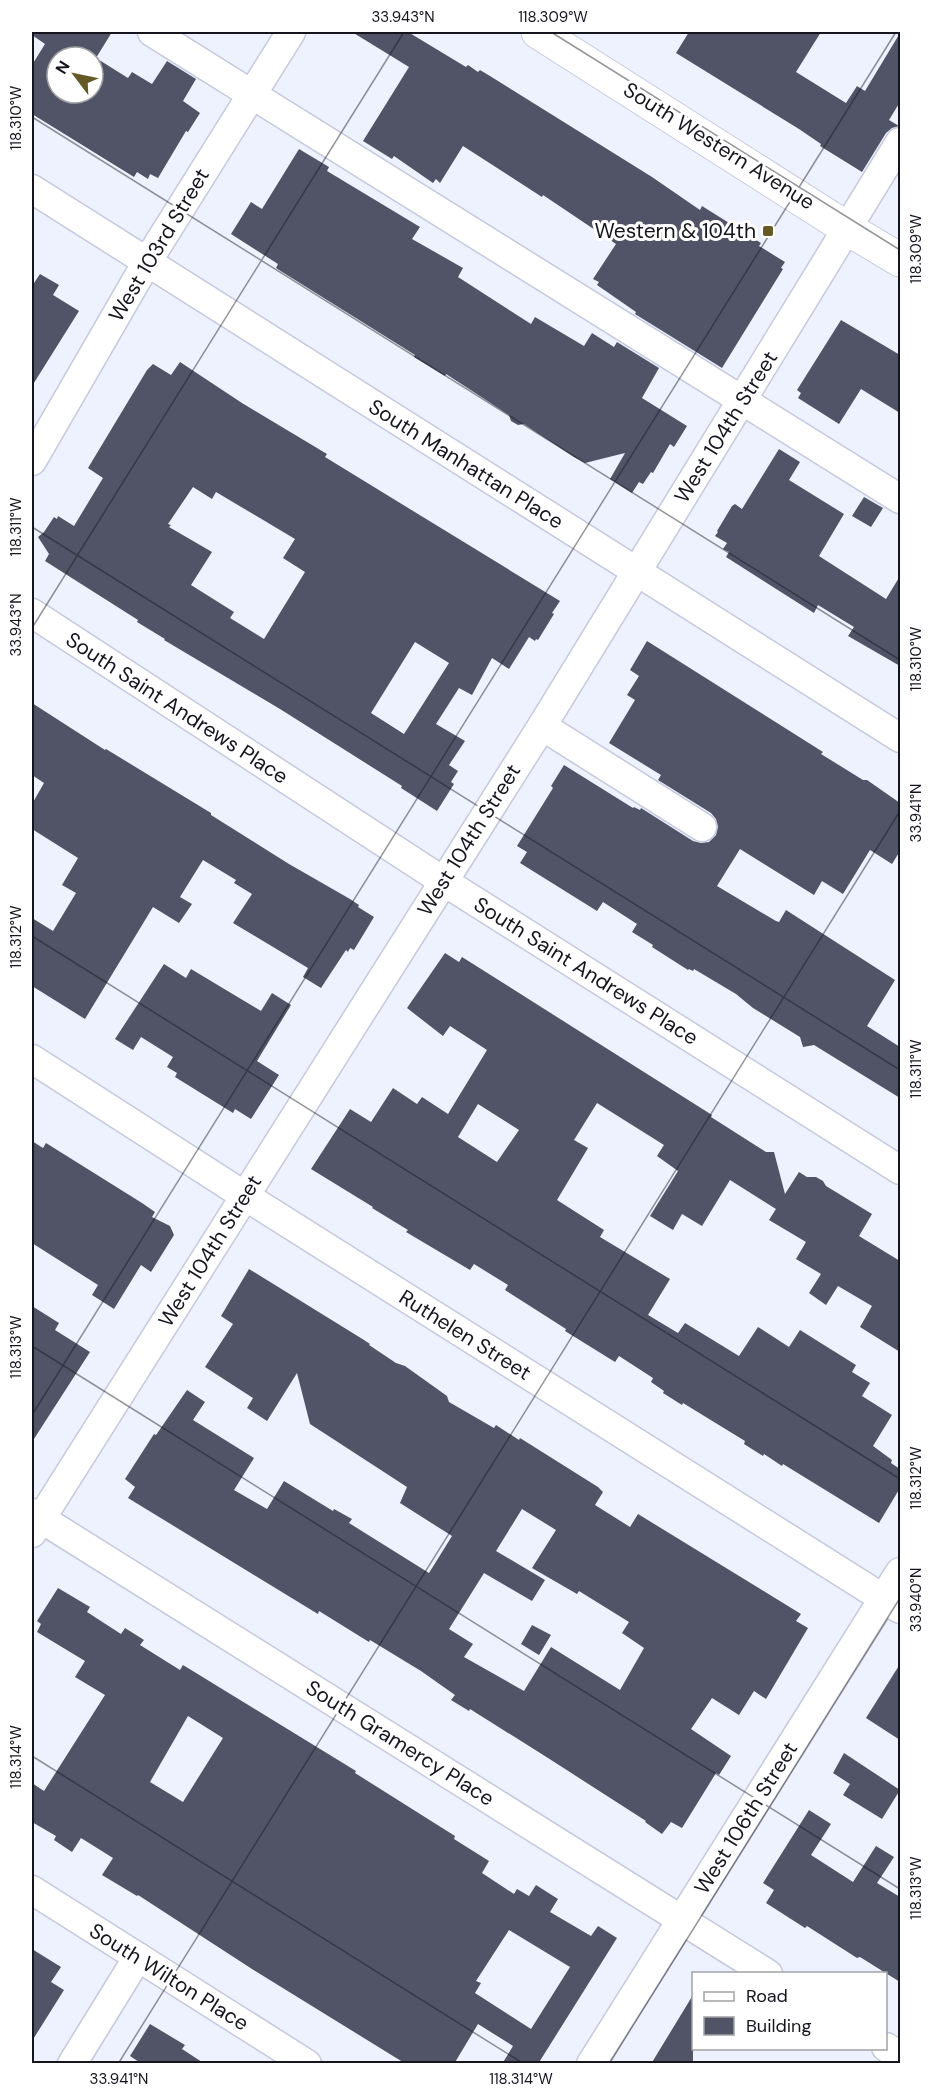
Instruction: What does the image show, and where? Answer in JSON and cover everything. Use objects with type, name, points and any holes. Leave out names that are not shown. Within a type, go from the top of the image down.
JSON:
[{"type":"main road","name":"South Western Avenue","points":[[538,32],[900,260]]},
{"type":"street","points":[[152,32],[900,499]]},
{"type":"street","name":"West 103rd Street","points":[[32,460],[147,262],[291,32]]},
{"type":"street","name":"West 104th Street","points":[[35,1521],[245,1196],[542,726],[743,402],[900,142]]},
{"type":"street","name":"South Manhattan Place","points":[[32,189],[900,738]]},
{"type":"street","name":"South Saint Andrews Place","points":[[32,613],[443,881],[900,1170]]},
{"type":"street","points":[[542,726],[702,827]]},
{"type":"street","name":"Ruthelen Street","points":[[32,1059],[892,1604]]},
{"type":"street","name":"South Gramercy Place","points":[[35,1521],[765,1972]]},
{"type":"street","name":"West 106th Street","points":[[591,2064],[682,1920],[892,1604],[900,1572]]},
{"type":"street","name":"South Wilton Place","points":[[32,1890],[307,2064]]},
{"type":"street","points":[[72,2064],[138,1957]]},
{"type":"street","points":[[887,2048],[900,2056]]},
{"type":"building","points":[[32,32],[112,32],[104,45],[45,45],[45,105],[105,105],[105,64],[128,78],[132,72],[152,84],[167,61],[196,79],[183,101],[200,113],[188,132],[186,131],[158,178],[150,174],[148,179],[137,172],[134,177],[32,114],[32,65],[45,44],[32,35]]},
{"type":"building","points":[[352,32],[408,32],[466,67],[468,65],[478,72],[480,70],[652,177],[700,210],[702,206],[761,243],[759,246],[785,262],[781,268],[783,269],[722,368],[635,314],[636,312],[597,285],[599,282],[593,279],[616,244],[543,195],[542,197],[463,146],[440,183],[436,179],[433,183],[394,156],[392,159],[363,141],[409,67]]},
{"type":"building","points":[[689,32],[821,32],[796,72],[846,103],[857,86],[865,91],[900,33],[900,102],[889,120],[899,126],[886,133],[862,172],[820,146],[821,144],[799,129],[676,53]]},
{"type":"building","points":[[299,149],[329,167],[327,171],[420,227],[412,239],[463,268],[458,277],[531,324],[535,317],[584,346],[592,333],[614,347],[617,342],[659,368],[642,398],[687,426],[674,447],[670,444],[653,473],[651,472],[643,484],[639,482],[632,493],[610,479],[625,453],[585,463],[574,457],[524,424],[518,425],[511,421],[509,415],[279,270],[276,268],[278,264],[231,234],[251,202],[262,209]]},
{"type":"building","points":[[40,274],[59,285],[53,295],[79,311],[32,386],[32,281],[34,283]]},
{"type":"building","points":[[841,320],[900,355],[900,413],[861,389],[839,424],[798,398],[801,393],[797,390]]},
{"type":"building","points":[[180,362],[242,403],[327,454],[325,457],[560,601],[538,640],[535,641],[529,637],[509,669],[492,658],[472,695],[459,688],[436,724],[465,741],[449,765],[458,771],[451,782],[454,784],[437,811],[401,788],[402,786],[280,709],[164,640],[137,622],[138,620],[45,561],[49,554],[38,537],[54,517],[57,519],[58,516],[74,526],[103,478],[88,468],[147,370],[153,364],[171,375]],"holes":[[[193,487],[212,499],[216,492],[295,539],[283,558],[305,572],[264,639],[230,618],[234,612],[191,585],[212,552],[169,527],[171,525],[168,524]],[[415,642],[449,663],[404,734],[371,713]]]},
{"type":"building","points":[[779,449],[800,462],[789,480],[844,514],[819,556],[886,599],[900,576],[900,666],[848,636],[854,627],[818,605],[814,613],[726,557],[729,552],[723,549],[727,543],[715,536],[717,531],[732,506],[735,504],[742,509]]},
{"type":"building","points":[[864,497],[883,508],[871,527],[852,516]]},
{"type":"building","points":[[647,641],[900,803],[900,851],[892,864],[870,850],[843,894],[822,881],[814,895],[740,849],[717,886],[776,921],[779,922],[786,910],[895,980],[867,1026],[900,1047],[900,1098],[814,1045],[803,1047],[800,1037],[753,1008],[736,994],[694,969],[693,971],[688,970],[652,947],[653,945],[632,932],[637,924],[603,902],[597,911],[520,863],[527,852],[517,846],[553,788],[551,786],[564,765],[633,808],[640,810],[641,808],[693,841],[709,842],[716,835],[718,827],[711,813],[658,780],[661,775],[609,743],[635,700],[627,695],[639,676],[630,670]]},
{"type":"building","points":[[32,703],[105,750],[211,813],[289,864],[350,899],[374,917],[354,950],[350,948],[348,952],[346,950],[321,988],[303,977],[308,968],[233,923],[252,894],[234,883],[236,880],[203,860],[180,897],[192,904],[179,923],[153,907],[85,1019],[32,986],[32,918],[53,931],[76,893],[62,885],[78,858],[32,829],[32,804],[44,783],[32,775]]},
{"type":"building","points":[[445,953],[459,962],[462,957],[712,1115],[711,1117],[766,1152],[774,1152],[785,1194],[799,1172],[807,1177],[816,1177],[823,1181],[826,1186],[872,1214],[859,1236],[900,1261],[900,1352],[860,1327],[872,1306],[838,1286],[826,1305],[809,1293],[821,1274],[796,1259],[806,1242],[769,1220],[776,1209],[730,1180],[702,1226],[682,1214],[673,1230],[650,1216],[678,1171],[657,1156],[664,1145],[597,1103],[574,1140],[588,1148],[557,1200],[604,1230],[600,1237],[670,1279],[648,1315],[678,1333],[685,1323],[739,1356],[758,1327],[789,1347],[800,1330],[856,1365],[852,1372],[870,1383],[862,1396],[892,1415],[873,1446],[900,1469],[900,1488],[879,1523],[783,1464],[782,1466],[764,1454],[763,1456],[744,1444],[745,1441],[663,1393],[664,1391],[651,1382],[653,1378],[619,1356],[615,1362],[565,1331],[566,1329],[505,1290],[508,1285],[474,1264],[470,1270],[406,1232],[408,1230],[311,1169],[350,1109],[371,1122],[393,1088],[417,1104],[422,1097],[448,1114],[487,1050],[450,1026],[443,1036],[407,1008]],"holes":[[[478,1104],[519,1130],[497,1162],[458,1137]]]},
{"type":"building","points":[[164,964],[186,978],[191,969],[261,1011],[272,993],[291,1005],[257,1061],[279,1075],[251,1119],[235,1109],[233,1113],[175,1077],[177,1073],[167,1067],[173,1057],[141,1037],[133,1050],[115,1039]]},
{"type":"building","points":[[32,1141],[43,1148],[46,1143],[142,1203],[155,1212],[152,1217],[170,1226],[174,1235],[151,1272],[141,1265],[114,1309],[92,1295],[98,1285],[32,1243]]},
{"type":"building","points":[[249,1269],[364,1340],[396,1363],[405,1366],[447,1396],[449,1402],[494,1428],[496,1425],[519,1440],[520,1438],[598,1487],[603,1492],[595,1505],[630,1527],[638,1514],[801,1614],[796,1621],[808,1628],[766,1699],[754,1691],[739,1715],[712,1698],[691,1729],[731,1756],[719,1775],[716,1773],[682,1828],[671,1822],[662,1834],[646,1821],[548,1758],[470,1709],[469,1711],[451,1700],[455,1695],[421,1671],[319,1611],[318,1614],[128,1498],[135,1487],[125,1479],[154,1434],[156,1435],[187,1390],[205,1402],[193,1420],[254,1458],[234,1490],[267,1509],[284,1481],[333,1511],[334,1509],[352,1519],[349,1523],[429,1573],[452,1536],[400,1503],[407,1487],[310,1424],[297,1373],[267,1421],[247,1408],[253,1398],[205,1367],[233,1324],[221,1316]],"holes":[[[522,1509],[556,1530],[532,1568],[577,1594],[579,1591],[629,1622],[622,1633],[644,1648],[620,1690],[551,1647],[524,1691],[464,1657],[473,1644],[449,1629],[484,1573],[532,1601],[545,1580],[496,1551]]]},
{"type":"building","points":[[32,1306],[59,1323],[55,1330],[90,1352],[32,1442]]},
{"type":"building","points":[[58,1588],[90,1607],[87,1612],[121,1634],[125,1628],[144,1640],[140,1645],[180,1670],[183,1665],[356,1771],[355,1773],[455,1836],[454,1839],[489,1861],[482,1873],[514,1894],[517,1889],[529,1896],[536,1885],[558,1899],[550,1912],[591,1936],[598,1926],[617,1938],[538,2064],[502,2064],[513,2046],[478,2024],[454,2064],[406,2064],[138,1895],[102,1875],[113,1858],[81,1838],[72,1852],[54,1840],[56,1836],[32,1822],[32,1783],[44,1791],[105,1695],[75,1677],[85,1661],[37,1632],[41,1624],[37,1621]],"holes":[[[188,1716],[223,1738],[183,1802],[150,1782]],[[509,1930],[570,1967],[531,2029],[475,1993],[481,1983],[476,1981]]]},
{"type":"building","points":[[532,1625],[551,1635],[539,1655],[521,1644]]},
{"type":"building","points":[[900,1664],[900,1740],[866,1718]]},
{"type":"building","points":[[844,1753],[900,1790],[882,1819],[843,1795],[850,1784],[833,1773]]},
{"type":"building","points":[[809,1810],[831,1824],[811,1855],[853,1882],[876,1846],[894,1857],[877,1883],[900,1897],[900,1982],[887,1972],[860,1957],[857,1958],[766,1903],[774,1890],[763,1883]]},
{"type":"building","points":[[32,1949],[61,1967],[51,1982],[64,1990],[32,2041]]},
{"type":"building","points":[[692,1997],[693,2064],[651,2064]]},
{"type":"building","points":[[150,2024],[185,2045],[182,2049],[205,2064],[142,2064],[130,2056]]},
{"type":"place","name":"Western & 104th","points":[[768,231]]}]
